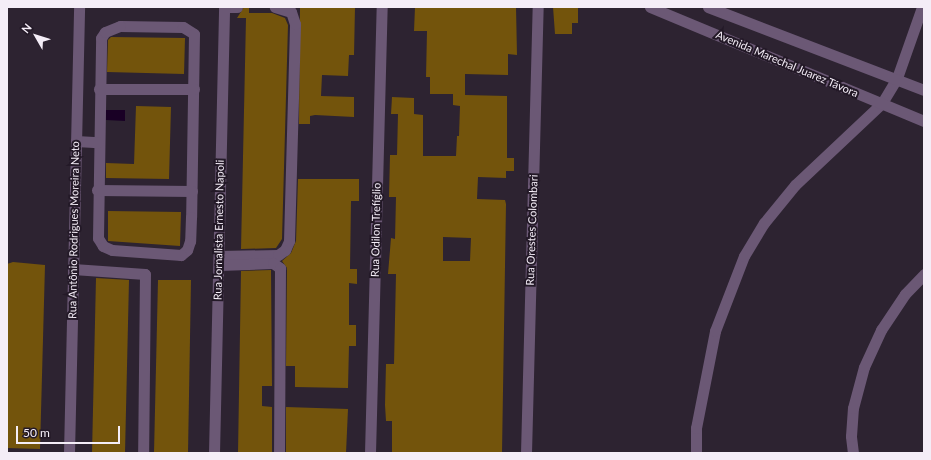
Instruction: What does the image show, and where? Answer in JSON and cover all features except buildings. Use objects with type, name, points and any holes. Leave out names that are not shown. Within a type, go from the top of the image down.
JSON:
[{"type":"street","name":"Rua Antônio Rodrigues Moreira Neto","points":[[69,453],[79,7]]},
{"type":"street","points":[[224,7],[237,7]]},
{"type":"street","name":"Rua Jornalista Ernesto Napoli","points":[[214,453],[224,7]]},
{"type":"street","points":[[219,261],[278,255],[285,250],[289,242],[295,24],[291,12],[275,7]]},
{"type":"street","name":"Rua Odilon Trefíglio","points":[[370,453],[382,7]]},
{"type":"street","name":"Rua Orestes Colombari","points":[[526,453],[538,7]]},
{"type":"street","name":"Avenida Marechal Juarez Távora","points":[[650,7],[924,121]]},
{"type":"street","name":"Avenida Marechal Juarez Távora","points":[[708,7],[768,32],[897,78],[924,90]]},
{"type":"street","points":[[696,453],[696,428],[715,331],[744,256],[764,223],[795,185],[882,103],[897,78],[922,7]]},
{"type":"street","points":[[120,26],[184,27],[194,34],[190,241],[184,253],[175,255],[112,250],[103,246],[98,238],[96,190],[99,88],[102,38],[105,32],[120,26]]},
{"type":"street","points":[[99,88],[194,89]]},
{"type":"street","points":[[76,142],[98,142]]},
{"type":"street","points":[[96,190],[192,191]]},
{"type":"street","points":[[219,261],[273,263],[280,268],[279,453]]},
{"type":"street","points":[[73,269],[145,274],[143,453]]},
{"type":"street","points":[[854,453],[851,436],[853,408],[864,367],[880,330],[905,294],[924,274]]},
{"type":"shaded area","points":[[106,110],[125,110],[125,121],[106,120]]}]
